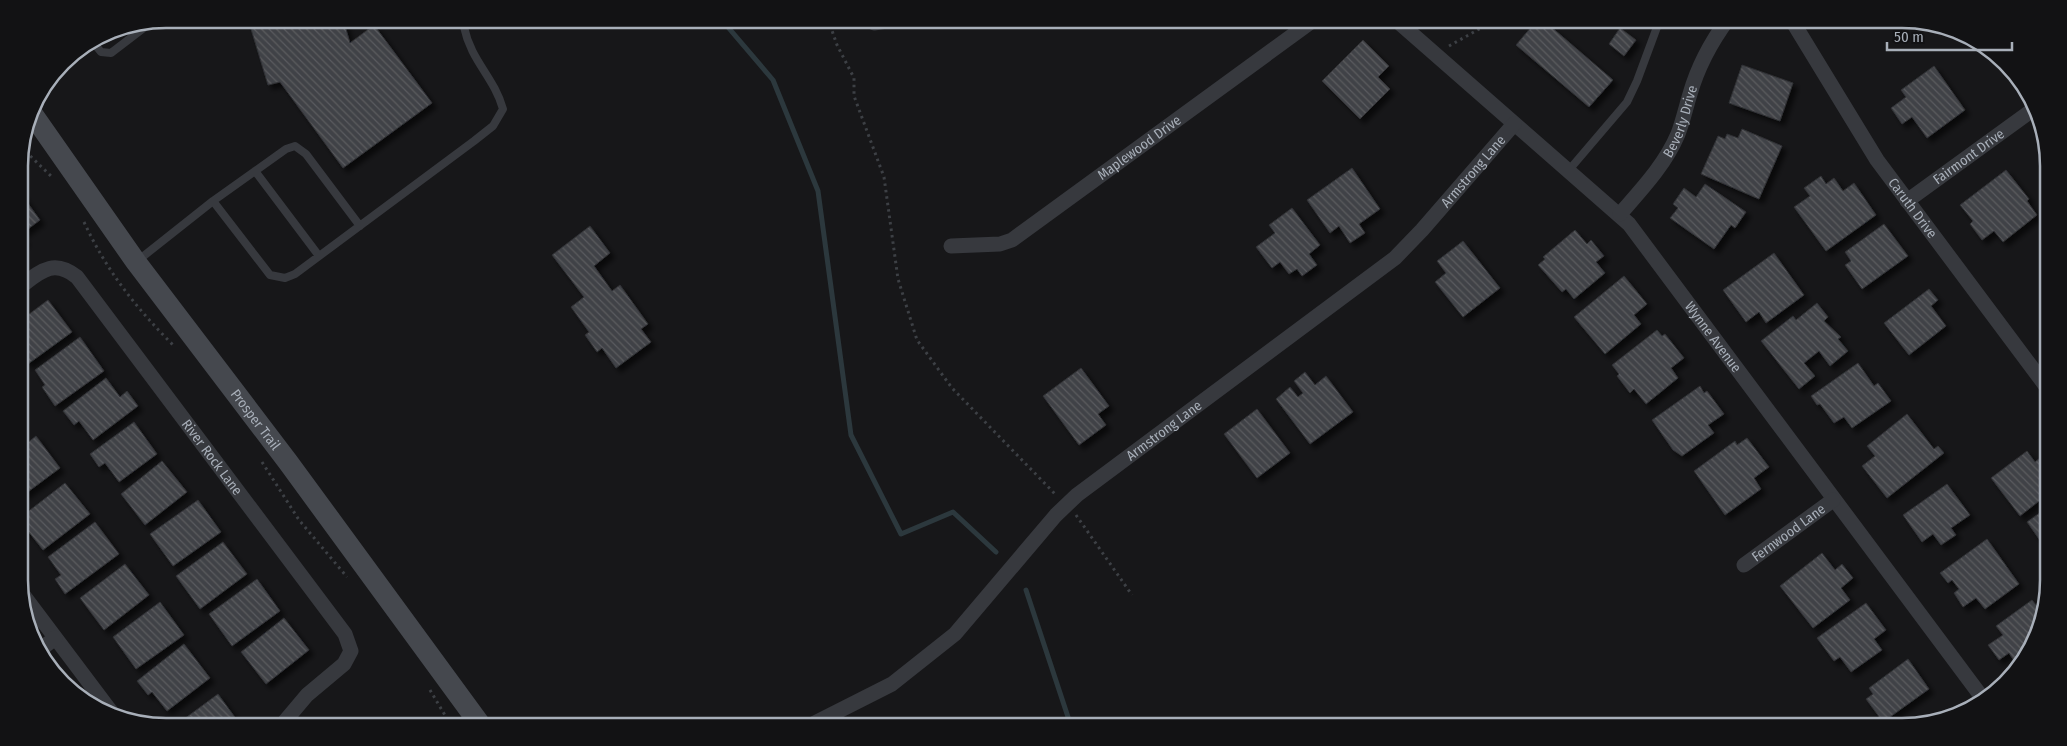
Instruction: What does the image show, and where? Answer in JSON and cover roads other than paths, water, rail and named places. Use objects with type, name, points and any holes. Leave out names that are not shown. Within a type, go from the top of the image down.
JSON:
[{"type":"street","name":"Maplewood Drive","points":[[951,246],[1000,244],[1012,240],[1303,28]]},
{"type":"street","name":"Wynne Avenue","points":[[1406,28],[1514,124],[1620,214],[1643,240],[1833,500],[1979,694]]},
{"type":"street","name":"Beverly Drive","points":[[1620,214],[1652,178],[1669,154],[1680,128],[1698,71],[1706,52],[1722,28]]},
{"type":"street","name":"Caruth Drive","points":[[1796,28],[1855,127],[1907,201],[2040,378]]},
{"type":"street","name":"Fairmont Drive","points":[[1907,201],[2029,113]]},
{"type":"street","name":"Prosper Trail","points":[[36,119],[136,262],[288,462],[475,718]]},
{"type":"street","name":"Armstrong Lane","points":[[825,718],[892,684],[940,648],[955,634],[1066,505],[1395,258],[1414,240],[1514,124]]},
{"type":"street","name":"River Rock Lane","points":[[28,281],[40,272],[61,267],[77,277],[345,634],[350,643],[350,656],[344,664],[307,695],[288,718]]},
{"type":"street","name":"Fernwood Lane","points":[[1744,565],[1833,500]]},
{"type":"street","points":[[30,604],[105,704]]},
{"type":"street","points":[[45,645],[55,638]]},
{"type":"lane","points":[[213,201],[270,275],[285,278],[295,274],[493,126],[504,109],[499,93],[473,56],[464,28]]},
{"type":"lane","points":[[1569,170],[1626,102],[1637,81],[1657,28]]},
{"type":"lane","points":[[97,46],[102,52],[111,53],[138,30]]},
{"type":"lane","points":[[136,262],[213,201],[286,149],[295,146],[306,154],[360,226]]},
{"type":"lane","points":[[255,171],[319,256]]},
{"type":"waterway","points":[[729,28],[773,80],[818,191],[851,435],[901,534],[953,512],[996,552]]},
{"type":"waterway","points":[[1026,590],[1068,718]]}]
